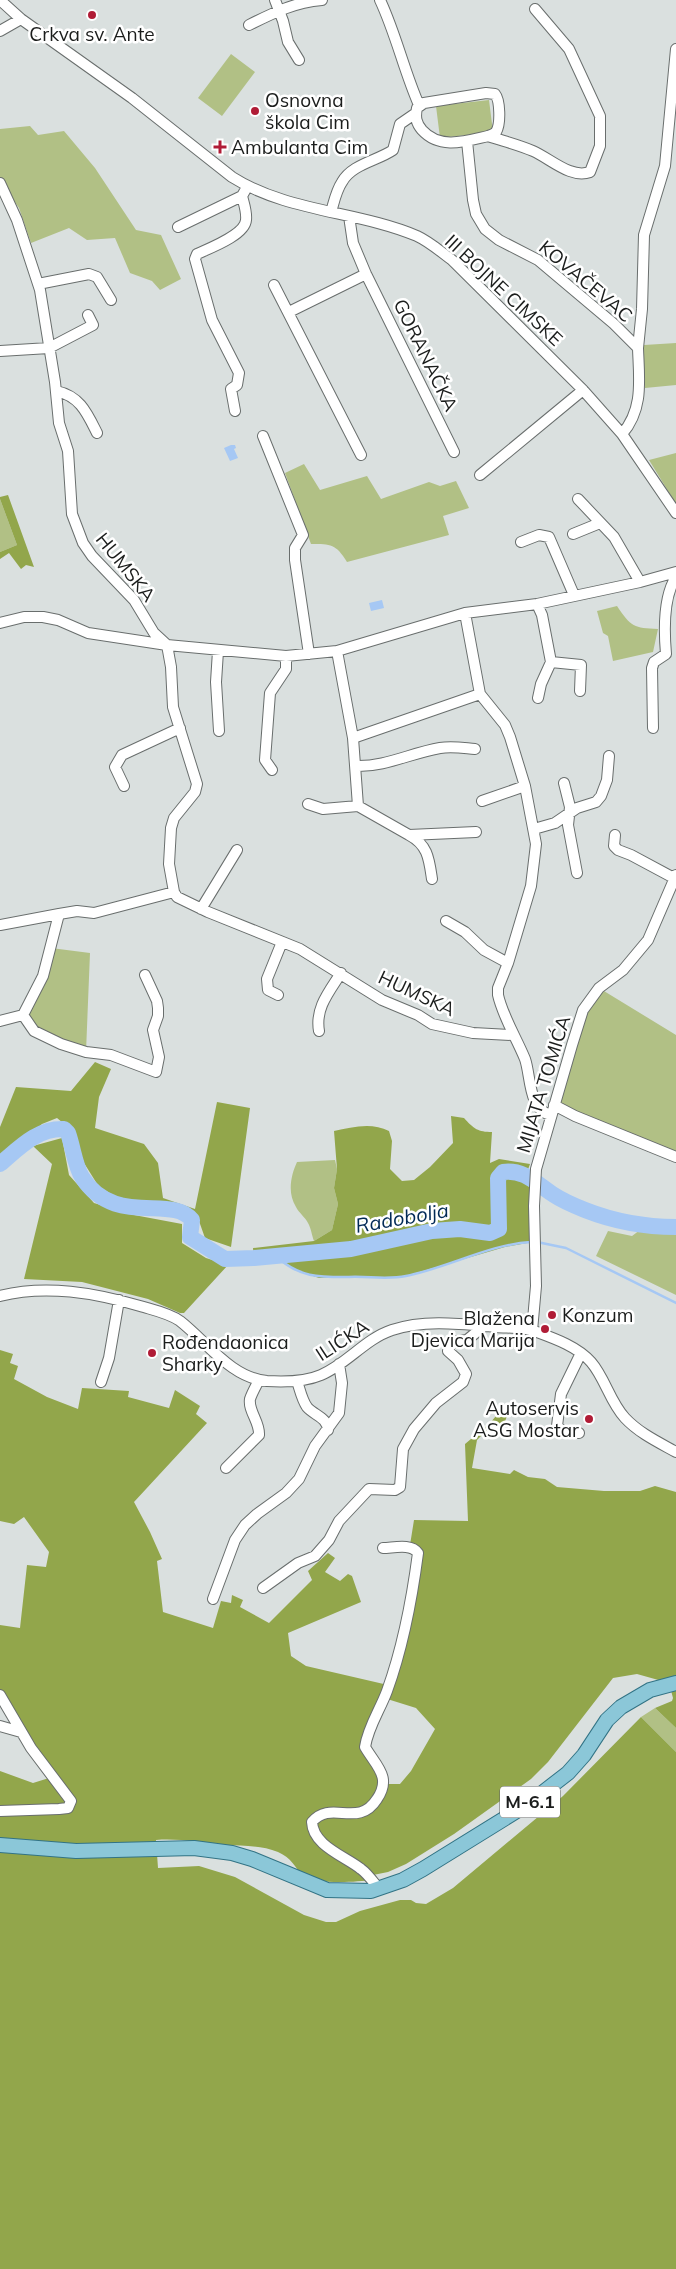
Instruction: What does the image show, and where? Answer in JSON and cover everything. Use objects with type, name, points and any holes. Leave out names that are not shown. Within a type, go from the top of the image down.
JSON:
[{"type":"main road","name":"M-6.1","points":[[0,1845],[76,1851],[194,1848],[232,1853],[252,1859],[327,1890],[362,1892],[380,1889],[423,1869],[528,1804],[568,1773],[584,1754],[607,1720],[621,1707],[650,1690],[676,1683]]},
{"type":"street","name":"III BOJNE CIMSKE","points":[[0,0],[21,19],[116,87],[232,177],[248,187],[270,196],[388,225],[418,237],[435,247],[458,267],[583,390],[642,460],[676,513]]},
{"type":"street","points":[[249,25],[277,5],[322,0]]},
{"type":"street","points":[[332,212],[338,191],[346,176],[352,170],[392,150],[400,124],[418,109],[431,101],[486,93],[495,94],[498,99],[496,131],[488,136],[467,141],[446,142],[430,137],[418,124],[418,109],[404,71],[394,32],[380,0]]},
{"type":"street","points":[[277,5],[288,42],[299,60]]},
{"type":"street","points":[[488,136],[533,151],[566,169],[583,174],[590,172],[600,146],[600,116],[589,88],[569,49],[535,9]]},
{"type":"street","points":[[0,31],[21,19]]},
{"type":"street","points":[[638,348],[642,309],[644,235],[665,166],[676,49]]},
{"type":"street","name":"KOVAČEVAC","points":[[467,141],[473,200],[476,214],[485,229],[499,240],[538,260],[614,324],[638,348],[639,398],[631,423],[622,434]]},
{"type":"street","points":[[665,166],[676,164]]},
{"type":"street","name":"HUMSKA","points":[[0,183],[17,220],[38,284],[56,392],[59,422],[68,452],[72,514],[83,543],[92,556],[134,600],[154,633],[166,645],[171,667],[173,706],[197,784],[195,792],[174,818],[170,828],[169,864],[174,892],[177,897],[201,909],[300,949],[382,1000],[418,1015],[432,1024],[473,1033],[512,1035]]},
{"type":"street","points":[[178,227],[242,196],[248,187]]},
{"type":"street","points":[[235,411],[231,389],[237,385],[239,373],[212,320],[195,259],[197,254],[229,238],[245,225],[247,219],[242,196]]},
{"type":"street","name":"GORANAČKA","points":[[350,216],[353,243],[366,274],[454,452]]},
{"type":"street","points":[[38,284],[89,274],[97,276],[111,300]]},
{"type":"street","points":[[288,312],[366,274]]},
{"type":"street","points":[[274,285],[361,455]]},
{"type":"street","points":[[0,351],[49,348],[93,325],[88,315]]},
{"type":"street","points":[[480,474],[583,390]]},
{"type":"street","points":[[56,392],[65,393],[81,403],[97,433]]},
{"type":"street","points":[[263,436],[303,535],[295,548],[295,560],[309,654]]},
{"type":"street","points":[[578,499],[614,537],[640,582]]},
{"type":"street","points":[[573,534],[600,522]]},
{"type":"street","points":[[521,542],[539,535],[548,537],[574,595]]},
{"type":"street","points":[[0,623],[24,617],[43,617],[58,620],[88,633],[166,645],[286,656],[337,651],[465,613],[537,604],[674,575],[667,609],[671,654],[654,662],[652,668],[653,728]]},
{"type":"street","points":[[537,604],[542,614],[551,662],[541,684],[538,698]]},
{"type":"street","points":[[465,613],[480,694],[505,725],[522,772],[536,844],[531,886],[508,963],[498,988],[498,995],[512,1035],[526,1063],[529,1086],[544,1114],[551,1115]]},
{"type":"street","points":[[218,650],[216,682],[219,731]]},
{"type":"street","points":[[337,651],[356,766],[358,806]]},
{"type":"street","points":[[272,770],[266,760],[270,693],[286,669],[286,656]]},
{"type":"street","points":[[551,662],[581,665],[580,691]]},
{"type":"street","points":[[352,738],[480,694]]},
{"type":"street","points":[[124,786],[115,767],[118,759],[130,751],[180,728]]},
{"type":"street","points":[[356,766],[384,763],[440,748],[475,749]]},
{"type":"street","points":[[534,829],[555,823],[577,808],[596,802],[601,796],[607,780],[609,756]]},
{"type":"street","points":[[564,783],[570,808],[568,824],[578,873]]},
{"type":"street","points":[[482,801],[525,786]]},
{"type":"street","points":[[308,804],[323,809],[358,806],[409,835],[417,840],[428,853],[432,879]]},
{"type":"street","points":[[409,835],[476,832]]},
{"type":"street","name":"MIJATA TOMIĆA","points":[[532,1331],[536,1286],[534,1196],[536,1169],[583,1010],[599,988],[624,970],[641,951],[658,922],[675,876],[618,850],[614,846],[615,835]]},
{"type":"street","points":[[201,909],[238,850]]},
{"type":"street","points":[[0,925],[77,911],[94,913],[174,892]]},
{"type":"street","points":[[0,1021],[11,1020],[23,1015],[46,966],[60,914]]},
{"type":"street","points":[[446,921],[465,932],[484,950],[508,963]]},
{"type":"street","points":[[278,995],[268,990],[267,979],[282,942]]},
{"type":"street","points":[[319,1031],[317,1019],[320,1007],[341,974]]},
{"type":"street","points":[[23,1015],[34,1031],[61,1044],[86,1052],[112,1055],[156,1072],[159,1057],[153,1030],[158,1016],[158,1008],[157,1000],[145,975]]},
{"type":"street","points":[[554,1105],[575,1116],[676,1157]]},
{"type":"street","name":"ILIĆKA","points":[[0,1296],[15,1292],[62,1291],[119,1300],[157,1310],[178,1320],[236,1370],[259,1380],[297,1381],[321,1375],[358,1349],[392,1330],[418,1325],[463,1324],[532,1331],[568,1345],[581,1353],[592,1363],[624,1417],[639,1431],[676,1452]]},
{"type":"street","points":[[101,1382],[109,1358],[119,1300]]},
{"type":"street","points":[[263,1588],[298,1563],[315,1556],[329,1540],[339,1522],[369,1489],[395,1490],[400,1487],[404,1448],[414,1429],[436,1403],[463,1382],[466,1374],[458,1360],[448,1352],[448,1347],[451,1342],[467,1340],[484,1326]]},
{"type":"street","points":[[579,1433],[564,1432],[558,1426],[561,1394],[581,1353]]},
{"type":"street","points":[[212,1599],[234,1540],[245,1525],[257,1514],[286,1494],[299,1479],[315,1446],[339,1413],[342,1383],[339,1364]]},
{"type":"street","points":[[226,1468],[259,1435],[260,1426],[254,1416],[250,1400],[259,1380]]},
{"type":"street","points":[[297,1381],[304,1402],[309,1410],[324,1418],[328,1430]]},
{"type":"street","points":[[380,1889],[361,1868],[344,1859],[318,1837],[312,1830],[312,1822],[318,1815],[326,1812],[356,1814],[364,1812],[372,1807],[383,1790],[383,1776],[365,1747],[387,1692],[398,1658],[418,1553],[415,1549],[409,1547],[383,1548]]},
{"type":"street","points":[[0,1695],[21,1732],[71,1801],[68,1808],[0,1811]]},
{"type":"street","points":[[0,1726],[21,1732]]},
{"type":"green space","points":[[231,54],[255,72],[222,116],[198,98]]},
{"type":"green space","points":[[489,100],[493,132],[440,138],[436,106]]},
{"type":"green space","points":[[30,126],[38,135],[64,131],[95,168],[136,230],[161,235],[181,279],[160,290],[152,281],[130,273],[115,238],[87,240],[69,228],[31,243],[19,208],[4,187],[0,187],[0,129]]},
{"type":"green space","points":[[676,343],[676,385],[645,388],[642,365],[644,345]]},
{"type":"green space","points":[[676,453],[676,504],[649,460]]},
{"type":"green space","points":[[304,464],[320,490],[367,476],[381,499],[429,482],[440,486],[456,481],[469,508],[443,516],[449,535],[347,562],[340,552],[332,546],[311,544],[285,473]]},
{"type":"green space","points":[[8,495],[34,567],[26,565],[21,569],[9,553],[0,559],[0,552],[17,545],[0,499],[0,497]]},
{"type":"green space","points":[[0,499],[17,545],[0,552]]},
{"type":"green space","points":[[617,606],[634,625],[658,629],[653,652],[613,661],[608,636],[603,633],[597,611]]},
{"type":"green space","points":[[51,948],[90,953],[86,1052],[41,1034],[23,1015]]},
{"type":"green space","points":[[599,988],[676,1035],[676,1157],[555,1105],[572,1045]]},
{"type":"green space","points":[[95,1062],[111,1069],[99,1097],[95,1128],[144,1144],[158,1163],[163,1198],[195,1209],[217,1102],[250,1108],[231,1247],[205,1238],[199,1221],[189,1210],[162,1203],[122,1200],[99,1187],[84,1163],[74,1132],[57,1118],[42,1124],[0,1158],[0,1127],[16,1087],[71,1091]]},
{"type":"green space","points":[[451,1116],[464,1118],[480,1130],[492,1132],[490,1163],[499,1159],[530,1164],[526,1175],[532,1179],[530,1187],[535,1196],[533,1242],[505,1247],[406,1276],[381,1278],[357,1276],[319,1278],[295,1270],[278,1258],[254,1258],[253,1248],[314,1241],[332,1230],[338,1204],[334,1188],[337,1169],[334,1131],[369,1126],[389,1131],[392,1141],[390,1169],[402,1181],[414,1180],[430,1167],[453,1143]]},
{"type":"green space","points":[[62,1138],[69,1175],[94,1203],[134,1215],[182,1224],[182,1243],[206,1258],[228,1265],[184,1313],[148,1299],[82,1282],[24,1279],[52,1164],[33,1146]]},
{"type":"green space","points":[[335,1160],[337,1169],[334,1188],[338,1204],[332,1230],[314,1241],[308,1223],[293,1202],[291,1184],[293,1173],[297,1162]]},
{"type":"green space","points":[[640,1230],[676,1230],[676,1295],[596,1256],[608,1231],[632,1236]]},
{"type":"green space","points":[[0,1350],[13,1354],[10,1363],[18,1366],[14,1379],[47,1397],[78,1409],[82,1388],[129,1391],[128,1397],[169,1408],[175,1390],[200,1406],[196,1414],[207,1423],[134,1502],[162,1559],[157,1561],[163,1612],[213,1628],[221,1601],[231,1603],[232,1595],[243,1600],[240,1607],[269,1623],[312,1580],[308,1571],[328,1553],[335,1558],[325,1572],[340,1581],[348,1574],[352,1576],[361,1602],[288,1633],[291,1656],[306,1666],[388,1685],[418,1553],[410,1545],[414,1520],[468,1521],[465,1444],[490,1423],[502,1409],[507,1416],[502,1430],[486,1431],[477,1440],[472,1468],[510,1474],[514,1470],[528,1477],[545,1479],[557,1487],[604,1491],[640,1491],[655,1486],[676,1492],[676,1728],[655,1708],[672,1701],[669,1683],[637,1674],[613,1678],[548,1762],[531,1779],[454,1834],[406,1864],[388,1872],[373,1875],[371,1880],[326,1882],[309,1878],[303,1875],[287,1857],[265,1848],[182,1840],[156,1840],[158,1868],[199,1866],[235,1877],[304,1915],[326,1922],[336,1922],[360,1911],[400,1900],[411,1900],[416,1903],[426,1904],[453,1888],[563,1796],[641,1717],[676,1752],[676,2269],[0,2269],[0,1771],[33,1783],[49,1778],[0,1695],[0,1625],[20,1628],[27,1565],[46,1567],[49,1552],[24,1517],[14,1524],[0,1521]],"holes":[[[384,1698],[416,1708],[435,1729],[411,1771],[400,1784],[384,1784],[365,1747]]]},
{"type":"green space","points":[[655,1708],[676,1728],[676,1752],[641,1717]]},
{"type":"water","points":[[235,445],[236,448],[234,449],[238,458],[230,461],[224,448]]},
{"type":"water","points":[[382,600],[384,608],[371,611],[369,603]]},
{"type":"waterway","name":"Radobolja","points":[[0,1164],[37,1135],[64,1129],[68,1133],[80,1173],[95,1192],[110,1202],[126,1206],[171,1209],[183,1213],[192,1220],[190,1237],[225,1259],[351,1249],[432,1231],[460,1229],[490,1233],[499,1229],[498,1178],[503,1172],[524,1175],[561,1199],[596,1214],[630,1223],[676,1227]]},
{"type":"waterway","name":"Radobolja","points":[[278,1258],[286,1265],[311,1275],[392,1278],[437,1268],[500,1247],[531,1242]]},
{"type":"waterway","name":"Radobolja","points":[[537,1242],[566,1248],[676,1303]]},
{"type":"place","name":"Crkva sv. Ante","points":[[92,15]]},
{"type":"place","name":"Osnovna škola Cim","points":[[255,111]]},
{"type":"place","name":"Ambulanta Cim","points":[[220,147]]},
{"type":"place","name":"Konzum","points":[[552,1315]]},
{"type":"place","name":"Blažena Djevica Marija","points":[[545,1329]]},
{"type":"place","name":"Rođendaonica Sharky","points":[[152,1353]]},
{"type":"place","name":"Autoservis ASG Mostar","points":[[589,1419]]}]
